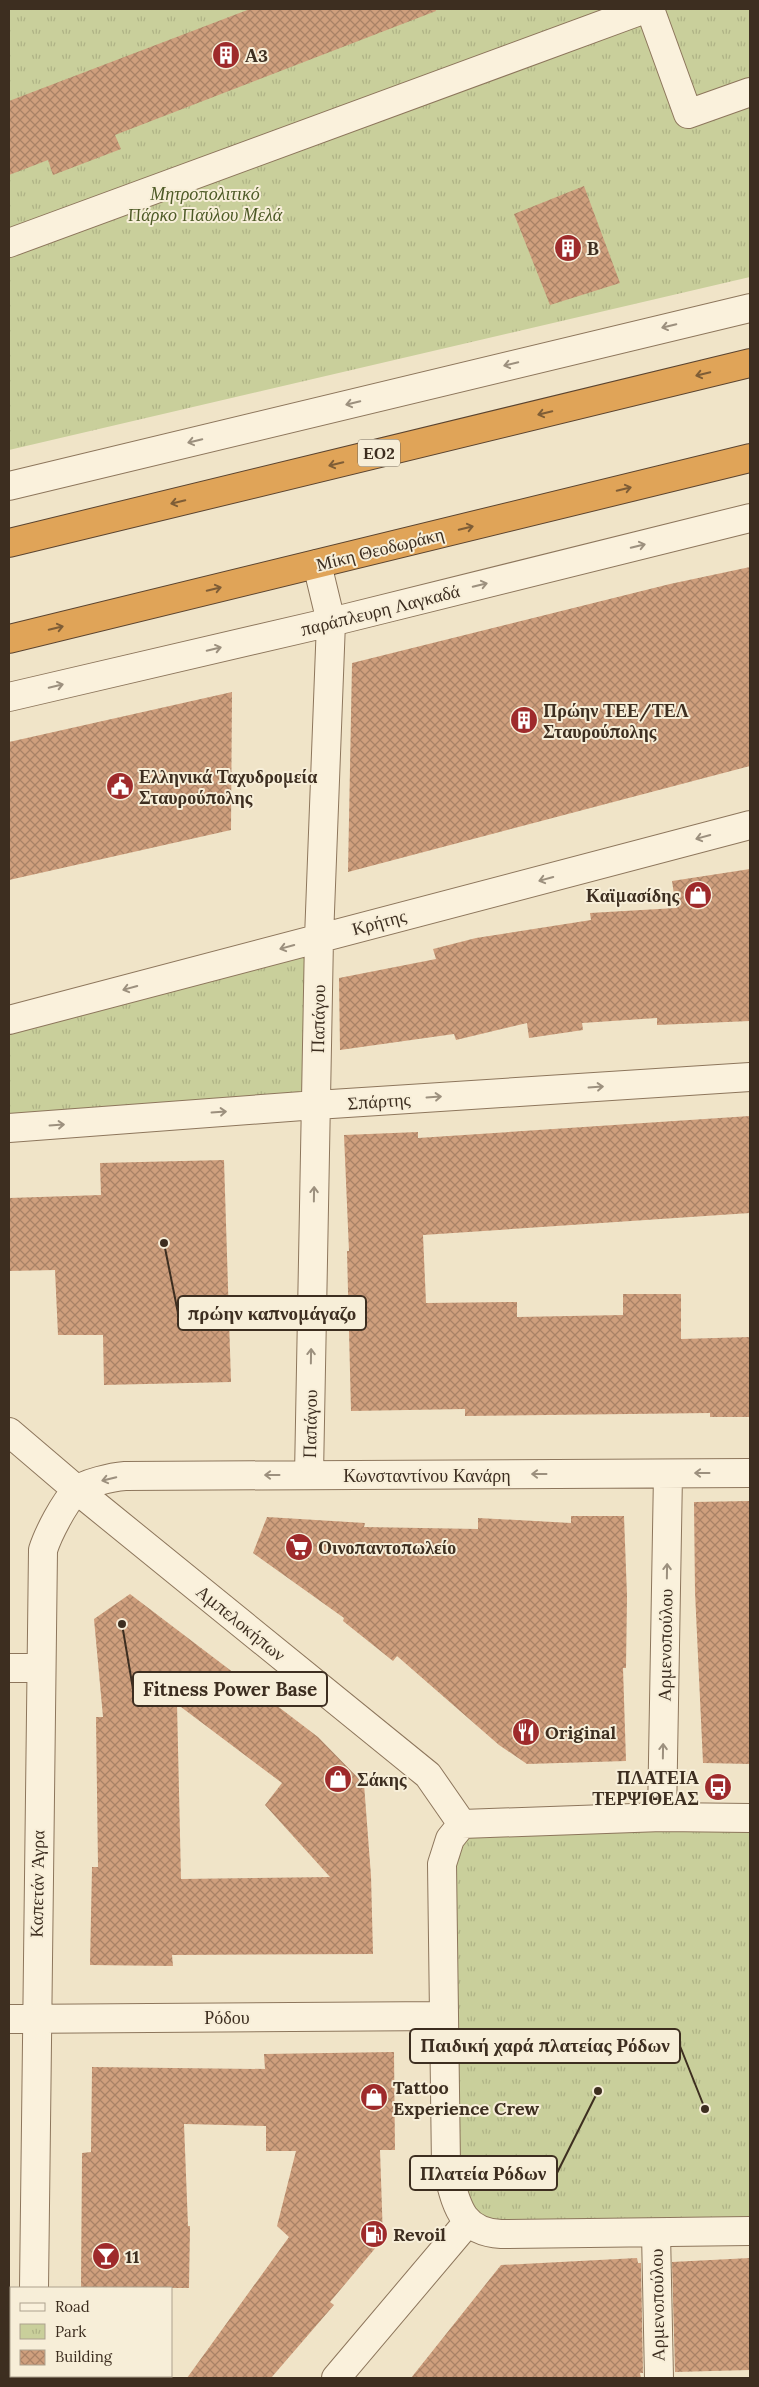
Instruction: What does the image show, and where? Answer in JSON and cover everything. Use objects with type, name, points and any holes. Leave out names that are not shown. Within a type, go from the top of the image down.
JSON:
[{"type":"highway","name":"ΕΟ2","points":[[9,543],[750,363]]},
{"type":"highway","name":"Μίκη Θεοδωράκη","points":[[9,639],[750,458]]},
{"type":"street","points":[[9,243],[645,9]]},
{"type":"street","points":[[650,9],[688,114],[750,92]]},
{"type":"street","points":[[9,486],[750,308]]},
{"type":"street","name":"παράπλευρη Λαγκαδά","points":[[9,697],[331,622],[750,518]]},
{"type":"street","name":"Παπάγου","points":[[309,1475],[319,938],[331,622],[317,564]]},
{"type":"street","name":"Κρήτης","points":[[9,1020],[750,825]]},
{"type":"street","name":"Σπάρτης","points":[[9,1128],[316,1105],[750,1077]]},
{"type":"street","name":"Αμπελοκήπων","points":[[9,1432],[76,1490],[428,1775],[462,1824]]},
{"type":"street","name":"Κωνσταντίνου Κανάρη","points":[[76,1490],[98,1482],[125,1476],[750,1473]]},
{"type":"street","name":"Αρμενοπούλου","points":[[662,1817],[668,1474]]},
{"type":"street","name":"Καπετάν Άγρα","points":[[34,2287],[40,1668],[43,1550],[49,1531],[76,1490]]},
{"type":"street","points":[[9,1668],[40,1668]]},
{"type":"street","points":[[750,1818],[662,1817],[462,1824],[450,1839],[442,1864],[446,2166],[457,2206],[468,2223],[484,2232],[501,2234],[750,2230]]},
{"type":"street","name":"Ρόδου","points":[[9,2018],[444,2016]]},
{"type":"street","points":[[336,2378],[468,2223]]},
{"type":"street","name":"Αρμενοπούλου","points":[[656,2233],[659,2378]]},
{"type":"green space","name":"Μητροπολιτικό Πάρκο Παύλου Μελά","points":[[9,9],[750,9],[750,277],[9,450]]},
{"type":"green space","points":[[319,938],[316,1105],[9,1128],[9,1020]]},
{"type":"green space","points":[[750,1818],[750,2227],[467,2223],[457,2206],[450,1839],[462,1824]]},
{"type":"building","name":"Α3","points":[[250,9],[435,9],[436,11],[115,135],[121,149],[53,175],[48,160],[9,175],[9,101]]},
{"type":"building","name":"Β","points":[[584,186],[620,283],[550,305],[514,214]]},
{"type":"building","name":"Πρώην ΤΕΕ/ΤΕΛ Σταυρούπολης","points":[[750,567],[750,766],[348,872],[352,663],[670,584]]},
{"type":"building","name":"Ελληνικά Ταχυδρομεία Σταυρούπολης","points":[[232,692],[231,830],[9,880],[9,742]]},
{"type":"building","points":[[750,869],[750,1021],[657,1025],[657,1018],[582,1023],[583,1030],[529,1038],[527,1023],[456,1040],[454,1034],[340,1050],[339,978],[436,959],[433,949],[476,938],[591,920],[590,913],[676,908],[672,881]]},
{"type":"building","points":[[750,1116],[750,1213],[423,1235],[426,1303],[517,1302],[517,1317],[623,1315],[623,1294],[681,1294],[681,1339],[750,1337],[750,1417],[710,1417],[710,1413],[465,1416],[465,1409],[351,1411],[347,1251],[349,1251],[344,1135],[418,1132],[418,1138]]},
{"type":"building","points":[[224,1160],[231,1382],[104,1385],[103,1335],[58,1335],[55,1270],[9,1271],[9,1198],[101,1195],[100,1163]]},
{"type":"building","points":[[750,1501],[750,1764],[703,1763],[695,1592],[694,1502]]},
{"type":"building","points":[[571,1516],[624,1516],[627,1596],[626,1668],[623,1668],[626,1761],[527,1764],[499,1745],[397,1656],[393,1661],[343,1621],[344,1618],[253,1553],[267,1517],[365,1523],[364,1527],[478,1529],[478,1518],[571,1523]]},
{"type":"building","points":[[130,1594],[318,1737],[364,1784],[371,1876],[373,1954],[172,1955],[173,1966],[90,1965],[92,1867],[98,1867],[96,1717],[103,1717],[94,1619]],"holes":[[[177,1704],[282,1783],[265,1805],[330,1877],[181,1879]]]},
{"type":"building","points":[[394,2052],[395,2150],[380,2150],[383,2239],[330,2302],[334,2305],[271,2378],[187,2378],[289,2237],[277,2226],[296,2151],[266,2151],[266,2126],[184,2124],[188,2226],[190,2226],[189,2288],[81,2287],[82,2153],[91,2152],[92,2067],[265,2069],[264,2054]]},
{"type":"building","points":[[637,2258],[638,2263],[641,2263],[643,2373],[640,2373],[641,2378],[411,2378],[501,2265]]},
{"type":"building","points":[[750,2258],[750,2370],[675,2372],[672,2262]]},
{"type":"place","name":"Α3","points":[[226,55]]},
{"type":"place","name":"Β","points":[[568,248]]},
{"type":"place","name":"Πρώην ΤΕΕ/ΤΕΛ Σταυρούπολης","points":[[524,720]]},
{"type":"place","name":"Ελληνικά Ταχυδρομεία Σταυρούπολης","points":[[120,786]]},
{"type":"place","name":"Καϊμασίδης","points":[[698,895]]},
{"type":"place","name":"πρώην καπνομάγαζο","points":[[164,1243]]},
{"type":"place","name":"Οινοπαντοπωλείο","points":[[299,1547]]},
{"type":"place","name":"Fitness Power Base","points":[[122,1624]]},
{"type":"place","name":"Original","points":[[526,1732]]},
{"type":"place","name":"Σάκης","points":[[338,1779]]},
{"type":"place","name":"ΠΛΑΤΕΙΑ ΤΕΡΨΙΘΕΑΣ","points":[[718,1787]]},
{"type":"place","name":"Πλατεία Ρόδων","points":[[598,2091]]},
{"type":"place","name":"Tattoo Experience Crew","points":[[374,2097]]},
{"type":"place","name":"Παιδική χαρά πλατείας Ρόδων","points":[[705,2109]]},
{"type":"place","name":"Revoil","points":[[374,2234]]},
{"type":"place","name":"11","points":[[106,2256]]}]
